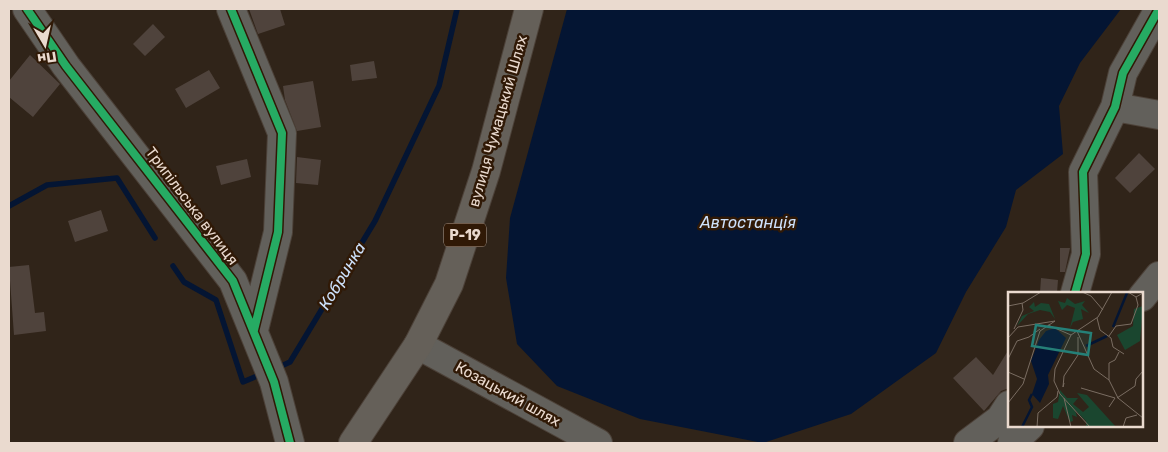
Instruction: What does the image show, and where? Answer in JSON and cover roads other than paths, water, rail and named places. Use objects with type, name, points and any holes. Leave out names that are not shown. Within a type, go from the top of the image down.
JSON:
[{"type":"main road","name":"вулиця Чумацький Шлях","points":[[354,443],[418,345],[449,284],[486,171],[529,9]]},
{"type":"street","name":"Трипільська вулиця","points":[[27,9],[66,66],[233,281],[270,371],[290,443]]},
{"type":"street","points":[[231,9],[282,133],[278,232],[254,330]]},
{"type":"street","points":[[1075,292],[1086,254],[1083,172],[1115,107],[1123,73],[1159,9]]},
{"type":"street","points":[[1115,107],[1159,115]]},
{"type":"street","points":[[1143,296],[1159,276]]},
{"type":"street","name":"Козацький шлях","points":[[418,345],[598,443]]},
{"type":"street","points":[[968,443],[1000,419],[1008,407]]},
{"type":"street","points":[[1012,443],[1029,427]]},
{"type":"water","name":"Автостанція","points":[[567,9],[1121,9],[1080,63],[1059,106],[1063,154],[1016,190],[1006,227],[966,292],[936,353],[851,414],[763,443],[640,419],[557,386],[517,344],[506,278],[510,218]]},
{"type":"waterway","name":"Кобринка","points":[[277,368],[290,362],[375,221],[439,86],[457,9]]},
{"type":"waterway","name":"Кобринка","points":[[9,206],[47,185],[117,178],[155,238]]},
{"type":"waterway","name":"Кобринка","points":[[173,266],[184,282],[216,300],[243,382],[264,373]]}]
